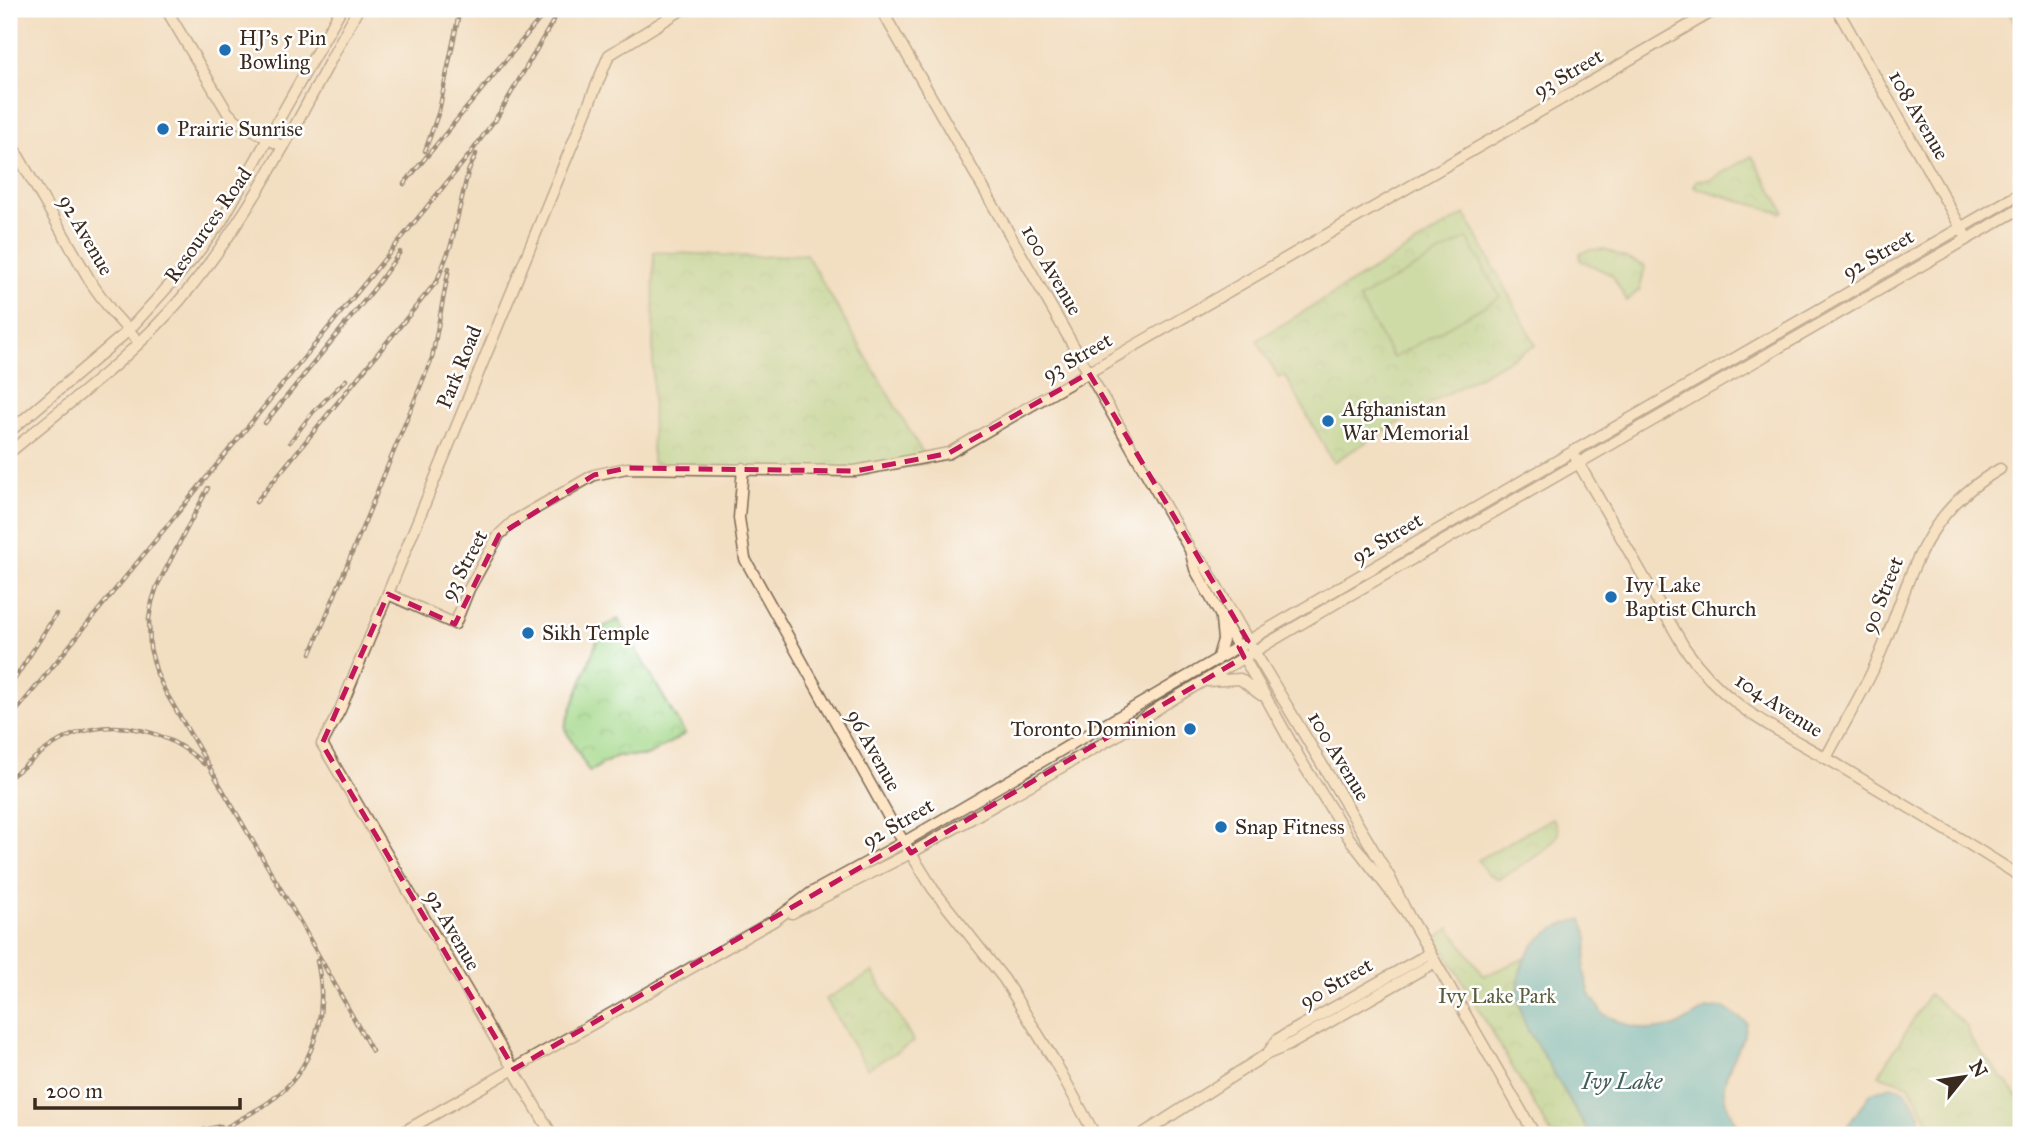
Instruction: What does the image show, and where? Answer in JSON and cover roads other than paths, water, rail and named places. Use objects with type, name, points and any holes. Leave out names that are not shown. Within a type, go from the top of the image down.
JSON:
[{"type":"main road","points":[[166,9],[223,108],[237,121],[284,147]]},
{"type":"main road","name":"Resources Road","points":[[9,432],[128,331],[175,281],[221,222],[341,9]]},
{"type":"main road","name":"Resources Road","points":[[9,453],[139,342],[178,302],[213,259],[284,147],[358,9]]},
{"type":"main road","name":"Park Road","points":[[322,744],[340,710],[609,55],[683,9]]},
{"type":"main road","name":"100 Avenue","points":[[881,9],[1190,550],[1204,564],[1244,644],[1244,657],[1265,698],[1349,838],[1407,913]]},
{"type":"main road","name":"93 Street","points":[[388,594],[455,624],[469,589],[499,534],[514,521],[594,475],[627,468],[855,471],[949,453],[1717,9]]},
{"type":"main road","name":"108 Avenue","points":[[1837,9],[1968,240]]},
{"type":"main road","name":"92 Avenue","points":[[9,139],[92,284],[139,342]]},
{"type":"main road","name":"92 Street","points":[[398,1135],[775,919],[811,893],[904,842],[2021,193]]},
{"type":"main road","name":"92 Street","points":[[775,919],[811,905],[911,853],[1116,736],[1254,651],[2021,208]]},
{"type":"main road","name":"104 Avenue","points":[[1573,453],[1684,647],[1704,674],[1741,709],[2021,877]]},
{"type":"main road","name":"96 Avenue","points":[[743,468],[739,518],[745,559],[904,842],[946,907],[1004,979],[1055,1062],[1095,1135]]},
{"type":"main road","name":"90 Street","points":[[1826,758],[1872,671],[1923,544],[1954,502],[2000,469]]},
{"type":"main road","name":"100 Avenue","points":[[1190,550],[1195,569],[1221,615],[1244,644],[1254,651],[1389,876],[1407,913],[1535,1135]]},
{"type":"main road","points":[[1217,660],[1223,640],[1221,615]]},
{"type":"main road","points":[[1204,682],[1240,679],[1265,698]]},
{"type":"main road","name":"92 Avenue","points":[[322,744],[552,1135]]},
{"type":"main road","name":"90 Street","points":[[1141,1135],[1267,1054],[1289,1045],[1433,957]]},
{"type":"water","name":"Ivy Lake","points":[[1582,919],[1588,939],[1584,971],[1590,994],[1603,1014],[1629,1026],[1649,1030],[1675,1027],[1706,1009],[1724,1008],[1747,1023],[1724,1087],[1727,1106],[1742,1135],[1590,1135],[1527,1029],[1519,1001],[1521,968],[1527,954],[1549,932]]},
{"type":"water","points":[[1891,1086],[1905,1090],[1920,1114],[1919,1135],[1841,1135],[1871,1093]]},
{"type":"railway","points":[[425,151],[439,111],[460,9]]},
{"type":"railway","points":[[404,184],[548,9]]},
{"type":"railway","points":[[495,121],[560,9]]},
{"type":"railway","points":[[9,720],[470,154],[498,115]]},
{"type":"railway","points":[[256,502],[437,281],[451,245],[468,172],[476,154]]},
{"type":"railway","points":[[265,423],[374,289],[400,252]]},
{"type":"railway","points":[[311,653],[432,358],[449,268]]},
{"type":"railway","points":[[290,442],[313,412],[346,380]]},
{"type":"railway","points":[[208,488],[157,586],[152,602],[149,619],[150,648],[157,674],[372,1051]]},
{"type":"railway","points":[[9,688],[56,614]]},
{"type":"railway","points":[[9,778],[55,743],[72,735],[107,727],[142,730],[159,736],[175,743],[204,764]]},
{"type":"railway","points":[[213,1135],[269,1102],[298,1074],[308,1057],[319,1020],[321,1000],[317,961]]},
{"type":"railway","points":[[182,1135],[221,1126]]},
{"type":"place","name":"HJ's 5 Pin Bowling","points":[[225,50]]},
{"type":"place","name":"Prairie Sunrise","points":[[163,129]]},
{"type":"place","name":"Afghanistan War Memorial","points":[[1328,421]]},
{"type":"place","name":"Ivy Lake Baptist Church","points":[[1611,597]]},
{"type":"place","name":"Sikh Temple","points":[[528,633]]},
{"type":"place","name":"Toronto Dominion","points":[[1190,729]]},
{"type":"place","name":"Snap Fitness","points":[[1221,827]]},
{"type":"park label","name":"Ivy Lake Park","points":[[1497,996]]}]
